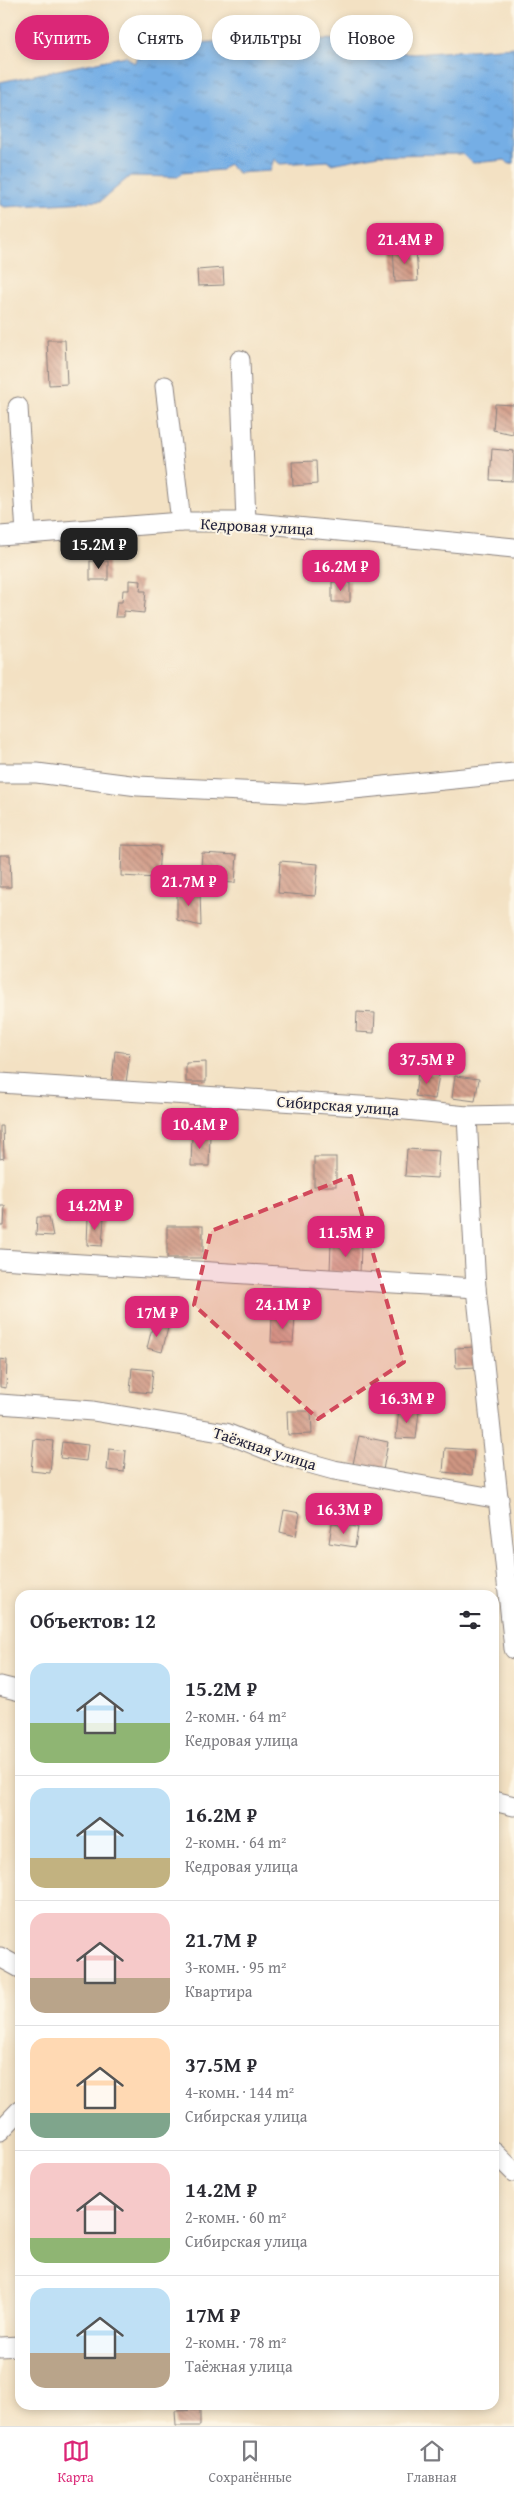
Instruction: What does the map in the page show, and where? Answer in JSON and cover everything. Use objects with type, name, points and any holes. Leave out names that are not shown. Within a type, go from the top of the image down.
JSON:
[{"type":"street","points":[[240,360],[246,522]]},
{"type":"street","points":[[165,386],[181,522]]},
{"type":"street","points":[[18,407],[26,534]]},
{"type":"street","name":"Кедровая улица","points":[[0,536],[181,522],[246,522],[514,548]]},
{"type":"street","points":[[0,773],[37,773],[138,786],[304,794],[514,773]]},
{"type":"street","name":"Сибирская улица","points":[[0,1083],[375,1107],[467,1116],[514,1116]]},
{"type":"street","points":[[467,1116],[476,1288],[505,1510],[514,1649]]},
{"type":"street","points":[[0,1258],[476,1288]]},
{"type":"street","name":"Таёжная улица","points":[[0,1404],[93,1411],[226,1433],[280,1455],[334,1470],[505,1510]]},
{"type":"street","points":[[0,1686],[15,1690]]},
{"type":"street","points":[[499,1802],[514,1806]]},
{"type":"street","points":[[0,1957],[15,1965]]},
{"type":"street","points":[[0,2131],[15,2115]]},
{"type":"street","points":[[0,2347],[15,2346]]},
{"type":"highlighted area","points":[[351,1176],[404,1362],[318,1419],[194,1305],[211,1231]]},
{"type":"water","points":[[320,39],[330,39],[330,60],[413,60],[413,54],[514,47],[514,163],[509,164],[505,160],[473,163],[462,154],[378,155],[332,164],[328,161],[280,164],[274,159],[270,171],[238,173],[228,164],[222,170],[182,173],[178,177],[130,176],[101,201],[5,207],[0,205],[0,82],[119,57],[119,60],[131,60],[134,63],[136,60],[202,60],[202,43],[212,42],[212,60],[320,60]]},
{"type":"building","points":[[393,248],[416,248],[418,281],[395,282]]},
{"type":"building","points":[[223,268],[224,285],[198,286],[197,270]]},
{"type":"building","points":[[47,340],[65,340],[67,384],[49,385]]},
{"type":"building","points":[[495,404],[514,405],[513,434],[493,430]]},
{"type":"building","points":[[492,449],[514,451],[513,481],[490,480]]},
{"type":"building","points":[[316,461],[317,484],[293,486],[292,462]]},
{"type":"building","points":[[90,561],[108,561],[108,580],[90,580]]},
{"type":"building","points":[[129,580],[141,581],[140,591],[146,591],[144,613],[124,611],[124,617],[115,617],[117,602],[122,602],[123,590],[129,590]]},
{"type":"building","points":[[350,581],[350,602],[332,602],[332,582]]},
{"type":"building","points":[[122,845],[160,846],[158,878],[121,876]]},
{"type":"building","points":[[202,853],[237,855],[235,883],[200,881]]},
{"type":"building","points":[[0,855],[10,855],[11,887],[0,887]]},
{"type":"building","points":[[280,861],[318,864],[315,896],[278,893]]},
{"type":"building","points":[[200,890],[201,926],[177,920],[177,891]]},
{"type":"building","points":[[357,1012],[375,1013],[374,1033],[356,1032]]},
{"type":"building","points":[[115,1051],[130,1053],[126,1083],[112,1081]]},
{"type":"building","points":[[206,1062],[206,1082],[186,1082],[186,1063]]},
{"type":"building","points":[[418,1072],[439,1075],[435,1099],[415,1096]]},
{"type":"building","points":[[455,1076],[479,1079],[475,1101],[452,1098]]},
{"type":"building","points":[[0,1126],[3,1126],[4,1158],[0,1159]]},
{"type":"building","points":[[192,1134],[210,1135],[209,1166],[191,1166]]},
{"type":"building","points":[[407,1149],[439,1151],[437,1178],[405,1176]]},
{"type":"building","points":[[314,1157],[336,1157],[336,1186],[314,1186]]},
{"type":"building","points":[[0,1206],[5,1206],[4,1226],[0,1226]]},
{"type":"building","points":[[37,1217],[49,1217],[53,1236],[36,1235]]},
{"type":"building","points":[[88,1217],[104,1218],[102,1246],[87,1245]]},
{"type":"building","points":[[167,1226],[203,1226],[203,1258],[167,1258]]},
{"type":"building","points":[[331,1244],[361,1246],[360,1273],[330,1271]]},
{"type":"building","points":[[272,1317],[295,1319],[293,1343],[271,1342]]},
{"type":"building","points":[[153,1324],[168,1328],[162,1352],[147,1348]]},
{"type":"building","points":[[475,1347],[476,1367],[456,1368],[455,1348]]},
{"type":"building","points":[[0,1359],[7,1360],[6,1388],[0,1387]]},
{"type":"building","points":[[132,1368],[153,1370],[151,1393],[130,1391]]},
{"type":"building","points":[[399,1409],[419,1411],[416,1439],[396,1438]]},
{"type":"building","points":[[287,1411],[311,1411],[312,1434],[288,1435]]},
{"type":"building","points":[[359,1436],[388,1442],[383,1470],[353,1464]]},
{"type":"building","points":[[34,1439],[53,1441],[50,1473],[31,1471]]},
{"type":"building","points":[[62,1442],[88,1445],[86,1461],[60,1458]]},
{"type":"building","points":[[445,1448],[474,1450],[472,1475],[443,1472]]},
{"type":"building","points":[[109,1449],[126,1451],[124,1472],[107,1470]]},
{"type":"building","points":[[284,1510],[300,1513],[296,1536],[280,1532]]},
{"type":"building","points":[[332,1524],[358,1527],[355,1547],[329,1543]]},
{"type":"building","points":[[200,2410],[200,2426],[176,2426],[175,2411]]}]
